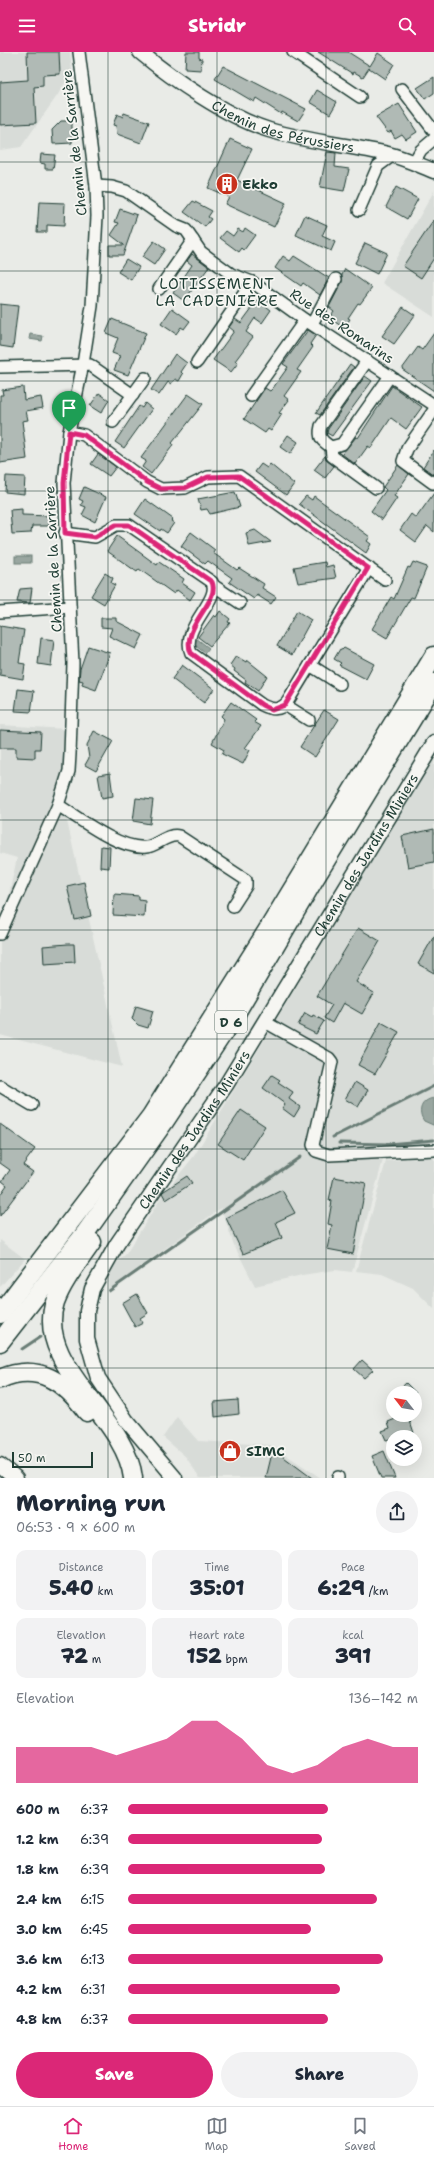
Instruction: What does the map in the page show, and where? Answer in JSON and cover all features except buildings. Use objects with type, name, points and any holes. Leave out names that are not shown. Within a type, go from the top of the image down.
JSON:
[{"type":"highway","name":"D 6","points":[[0,1314],[151,1116],[267,931],[434,656]]},
{"type":"highway","name":"D 6","points":[[0,1342],[86,1232],[164,1122],[233,1018],[315,878],[434,683]]},
{"type":"highway","points":[[133,1478],[120,1441],[64,1362],[57,1348],[53,1325],[55,1302],[60,1291],[104,1222],[230,1035],[273,966],[315,878]]},
{"type":"highway","points":[[0,1306],[70,1223]]},
{"type":"highway","points":[[0,1379],[18,1373],[34,1373],[52,1378],[60,1383],[82,1406],[107,1441],[120,1465],[123,1478]]},
{"type":"street","name":"Chemin de la Sarrière","points":[[0,934],[58,805],[69,771],[73,663],[65,533],[64,483],[69,432],[83,364],[93,299],[97,216],[96,186],[79,52]]},
{"type":"street","points":[[293,52],[360,97]]},
{"type":"street","name":"Chemin des Pérussiers","points":[[144,53],[196,92],[247,121],[269,130],[306,139],[393,155],[434,170]]},
{"type":"street","points":[[402,89],[434,131]]},
{"type":"street","points":[[414,162],[422,150],[434,139]]},
{"type":"street","points":[[373,152],[378,166]]},
{"type":"street","points":[[359,210],[378,166],[393,155]]},
{"type":"street","name":"Rue des Romarins","points":[[96,186],[112,186],[126,191],[176,226],[186,230],[201,252],[232,274],[252,282],[367,361],[433,403]]},
{"type":"street","points":[[158,289],[193,240]]},
{"type":"street","points":[[251,396],[309,322],[336,279]]},
{"type":"street","points":[[197,362],[252,282]]},
{"type":"street","points":[[367,361],[321,426],[319,434],[322,442],[331,447],[342,444],[390,376]]},
{"type":"street","points":[[0,367],[83,364],[96,368],[133,395]]},
{"type":"street","points":[[113,422],[145,378]]},
{"type":"street","points":[[433,403],[407,448],[403,461],[433,483]]},
{"type":"street","points":[[69,432],[84,435],[147,482],[161,489],[185,488],[208,477],[239,476],[385,580]]},
{"type":"street","points":[[331,447],[332,456],[376,488]]},
{"type":"street","points":[[65,533],[95,537],[116,525],[129,525],[240,603]]},
{"type":"street","points":[[213,585],[207,604],[189,635],[187,645],[191,653],[262,705],[272,710],[285,705],[368,568]]},
{"type":"street","points":[[0,612],[70,607]]},
{"type":"street","points":[[310,665],[340,684]]},
{"type":"street","points":[[285,705],[309,720]]},
{"type":"street","name":"Chemin des Jardins Miniers","points":[[175,1478],[126,1420],[98,1378],[87,1339],[87,1320],[90,1298],[97,1278],[106,1261],[226,1085],[434,743]]},
{"type":"street","points":[[58,805],[127,845],[148,847],[171,835],[179,836],[246,880],[246,886],[233,906]]},
{"type":"street","points":[[265,1022],[329,1058],[332,1062],[313,1146],[316,1151],[329,1155],[434,1150]]},
{"type":"street","points":[[0,1086],[32,1105]]},
{"type":"street","points":[[0,1465],[16,1478]]},
{"type":"shaded area","points":[[0,52],[70,52],[72,71],[57,96],[21,147],[0,150]]},
{"type":"shaded area","points":[[434,191],[434,317],[382,283]]},
{"type":"shaded area","points":[[30,334],[43,336],[42,341],[29,339]]},
{"type":"shaded area","points":[[15,556],[31,556],[31,563],[15,563]]},
{"type":"shaded area","points":[[196,638],[209,648],[205,653],[192,643]]},
{"type":"shaded area","points":[[0,725],[66,729],[65,812],[122,1067],[0,1035],[0,934],[17,858],[0,853]]},
{"type":"shaded area","points":[[434,759],[434,1154],[383,1160],[352,1272],[335,1270],[302,1275],[255,1286],[234,1245],[221,1208],[108,1290],[108,1270],[126,1254],[162,1196],[194,1156]]},
{"type":"shaded area","points":[[434,1098],[433,1125],[424,1121],[421,1110],[426,1101]]},
{"type":"shaded area","points":[[434,1156],[434,1309],[413,1288],[382,1274],[356,1271],[386,1161]]},
{"type":"shaded area","points":[[0,1240],[25,1259],[0,1287]]},
{"type":"shaded area","name":"SIMC","points":[[177,1417],[198,1441],[271,1445],[321,1478],[200,1478],[186,1457],[163,1437]]},
{"type":"waterway","points":[[333,1137],[434,1086]]},
{"type":"waterway","points":[[339,1143],[388,1144],[434,1140]]},
{"type":"waterway","points":[[109,1291],[300,1157]]},
{"type":"waterway","points":[[22,1349],[40,1337]]},
{"type":"place","name":"Ekko","points":[[227,184]]},
{"type":"place","name":"SIMC","points":[[230,1451]]},
{"type":"district","name":"LOTISSEMENT LA CADENIÈRE","points":[[217,292]]},
{"type":"route","points":[[69,432],[84,435],[147,482],[161,489],[185,488],[208,477],[239,476],[368,568],[285,705],[272,710],[262,705],[191,653],[187,645],[189,635],[207,604],[213,589],[212,582],[129,525],[116,525],[95,537],[65,533],[64,483],[65,458],[69,432]]}]
